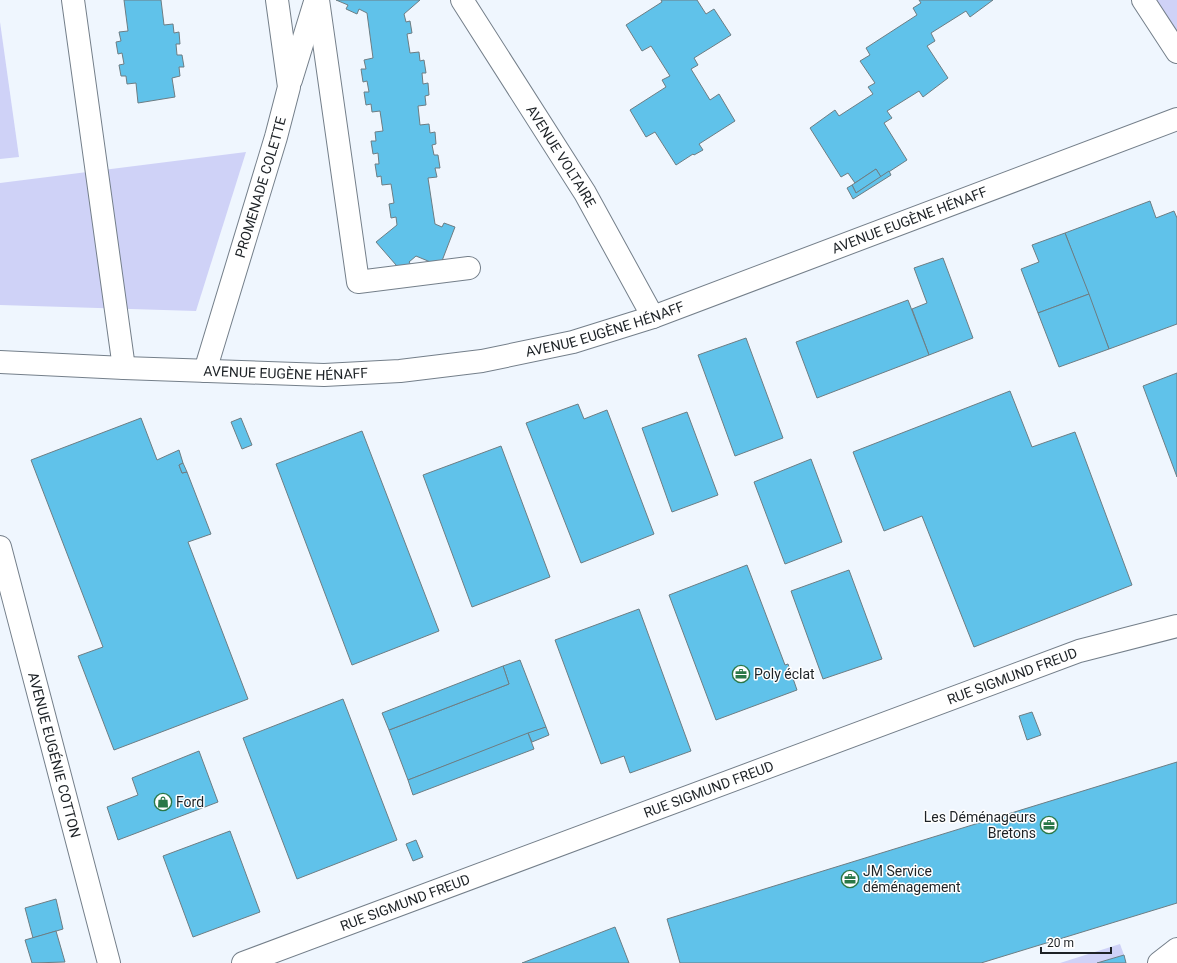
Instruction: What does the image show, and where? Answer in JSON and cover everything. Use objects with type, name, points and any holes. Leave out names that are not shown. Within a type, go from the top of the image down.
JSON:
[{"type":"street","points":[[73,0],[124,368]]},
{"type":"street","name":"PROMENADE COLETTE","points":[[204,371],[276,137],[289,87],[277,0]]},
{"type":"street","points":[[289,87],[317,0]]},
{"type":"street","points":[[317,0],[358,282],[469,268]]},
{"type":"street","name":"AVENUE VOLTAIRE","points":[[462,0],[585,193],[653,317]]},
{"type":"street","points":[[1143,0],[1177,52]]},
{"type":"street","name":"AVENUE EUGÈNE HÉNAFF","points":[[0,362],[324,375],[400,371],[482,361],[573,342],[653,317],[1177,119]]},
{"type":"street","name":"AVENUE EUGÉNIE COTTON","points":[[0,547],[109,963]]},
{"type":"street","name":"RUE SIGMUND FREUD","points":[[243,963],[1079,651],[1177,626]]},
{"type":"street","points":[[1159,963],[1177,949]]},
{"type":"shaded area","points":[[1150,0],[1177,0],[1177,43]]},
{"type":"shaded area","points":[[0,22],[19,157],[0,159]]},
{"type":"shaded area","points":[[246,152],[196,311],[0,305],[0,183]]},
{"type":"shaded area","points":[[1120,944],[1124,955],[1097,963],[1060,963]]},
{"type":"building","points":[[124,0],[161,0],[164,25],[173,24],[174,33],[179,32],[180,44],[176,44],[177,55],[182,55],[184,67],[179,67],[180,76],[172,78],[175,97],[138,103],[136,83],[127,84],[126,76],[121,76],[119,65],[124,64],[122,53],[118,54],[116,42],[121,41],[119,32],[128,31]]},
{"type":"building","points":[[336,0],[420,0],[404,14],[406,22],[410,21],[412,33],[407,34],[410,53],[419,52],[420,61],[424,60],[426,73],[422,73],[423,84],[428,83],[429,95],[425,96],[426,105],[418,106],[420,125],[429,124],[430,133],[435,132],[436,144],[432,145],[434,155],[438,155],[440,168],[435,168],[437,177],[428,178],[435,224],[442,227],[444,223],[455,227],[440,266],[416,256],[409,262],[412,266],[403,273],[376,242],[397,225],[396,217],[391,218],[389,204],[394,203],[391,184],[382,185],[381,176],[377,177],[375,164],[379,164],[378,153],[373,154],[371,141],[376,141],[375,132],[383,131],[380,111],[372,112],[371,104],[366,105],[364,92],[369,92],[367,81],[363,82],[361,69],[366,69],[364,60],[373,58],[367,13],[359,9],[357,14],[346,9],[348,5]]},
{"type":"building","points":[[661,0],[697,0],[706,14],[714,9],[731,35],[694,58],[698,65],[691,69],[710,100],[719,94],[735,121],[699,144],[703,150],[694,155],[693,154],[676,165],[655,132],[646,137],[630,110],[666,87],[662,80],[670,76],[651,46],[642,51],[626,25],[662,2]]},
{"type":"building","points":[[919,0],[993,0],[970,17],[966,11],[931,33],[935,41],[927,46],[948,78],[923,97],[919,91],[887,111],[892,118],[884,123],[907,160],[881,177],[876,169],[855,183],[848,173],[841,177],[810,128],[835,110],[839,116],[873,94],[868,87],[875,83],[860,61],[870,55],[866,48],[917,15],[913,8],[921,3]]},
{"type":"building","points":[[876,169],[881,177],[856,193],[852,185]]},
{"type":"building","points":[[889,171],[891,175],[853,199],[847,188],[852,185],[856,193]]},
{"type":"building","points":[[1150,201],[1156,218],[1174,211],[1177,218],[1177,324],[1109,349],[1065,233]]},
{"type":"building","points":[[1065,233],[1089,294],[1038,313],[1021,269],[1039,262],[1032,245]]},
{"type":"building","points":[[943,258],[973,338],[929,355],[912,309],[927,303],[914,268]]},
{"type":"building","points":[[1089,294],[1109,349],[1059,367],[1038,313]]},
{"type":"building","points":[[908,300],[929,355],[817,398],[796,342]]},
{"type":"building","points":[[746,338],[783,438],[735,456],[698,355]]},
{"type":"building","points":[[1177,373],[1177,477],[1143,386]]},
{"type":"building","points":[[1010,391],[1032,447],[1075,432],[1132,585],[974,647],[922,516],[884,531],[853,452]]},
{"type":"building","points":[[578,404],[584,419],[607,410],[654,534],[581,563],[526,423]]},
{"type":"building","points":[[687,412],[718,495],[672,512],[642,428]]},
{"type":"building","points":[[141,418],[157,460],[179,450],[183,463],[179,465],[182,473],[187,472],[211,534],[188,542],[248,699],[114,750],[78,656],[103,647],[31,460]]},
{"type":"building","points":[[241,418],[252,445],[242,449],[231,422]]},
{"type":"building","points":[[362,431],[439,631],[352,665],[276,464]]},
{"type":"building","points":[[501,446],[550,577],[472,607],[423,475]]},
{"type":"building","points":[[811,459],[842,542],[785,564],[754,482]]},
{"type":"building","points":[[183,463],[187,472],[182,473],[179,465]]},
{"type":"building","points":[[747,565],[785,665],[788,664],[797,690],[716,720],[669,595]]},
{"type":"building","points":[[849,570],[882,659],[823,679],[791,591]]},
{"type":"building","points":[[639,609],[691,751],[630,773],[624,756],[601,764],[555,640]]},
{"type":"building","points":[[520,660],[546,727],[408,780],[389,730],[509,684],[503,666]]},
{"type":"building","points":[[503,666],[509,684],[389,730],[382,713]]},
{"type":"building","points":[[343,699],[397,840],[297,879],[243,738]]},
{"type":"building","points":[[1032,712],[1041,735],[1027,740],[1019,716]]},
{"type":"building","points":[[546,727],[549,735],[532,742],[528,733]]},
{"type":"building","points":[[528,733],[534,749],[413,795],[408,780]]},
{"type":"building","points":[[199,751],[218,802],[118,840],[107,807],[138,795],[132,778]]},
{"type":"building","points":[[1177,762],[1177,903],[981,963],[680,963],[667,919]]},
{"type":"building","points":[[230,831],[260,912],[193,937],[163,856]]},
{"type":"building","points":[[416,840],[423,857],[413,861],[406,844]]},
{"type":"building","points":[[56,899],[63,929],[33,938],[25,908]]},
{"type":"building","points":[[615,927],[629,963],[522,963]]},
{"type":"building","points":[[56,931],[65,962],[32,963],[25,940]]},
{"type":"building","points":[[1124,955],[1126,963],[1097,963]]},
{"type":"place","name":"Poly éclat","points":[[741,674]]},
{"type":"place","name":"Ford","points":[[163,802]]},
{"type":"place","name":"Les Déménageurs Bretons","points":[[1049,825]]},
{"type":"place","name":"JM Service déménagement","points":[[850,879]]}]
